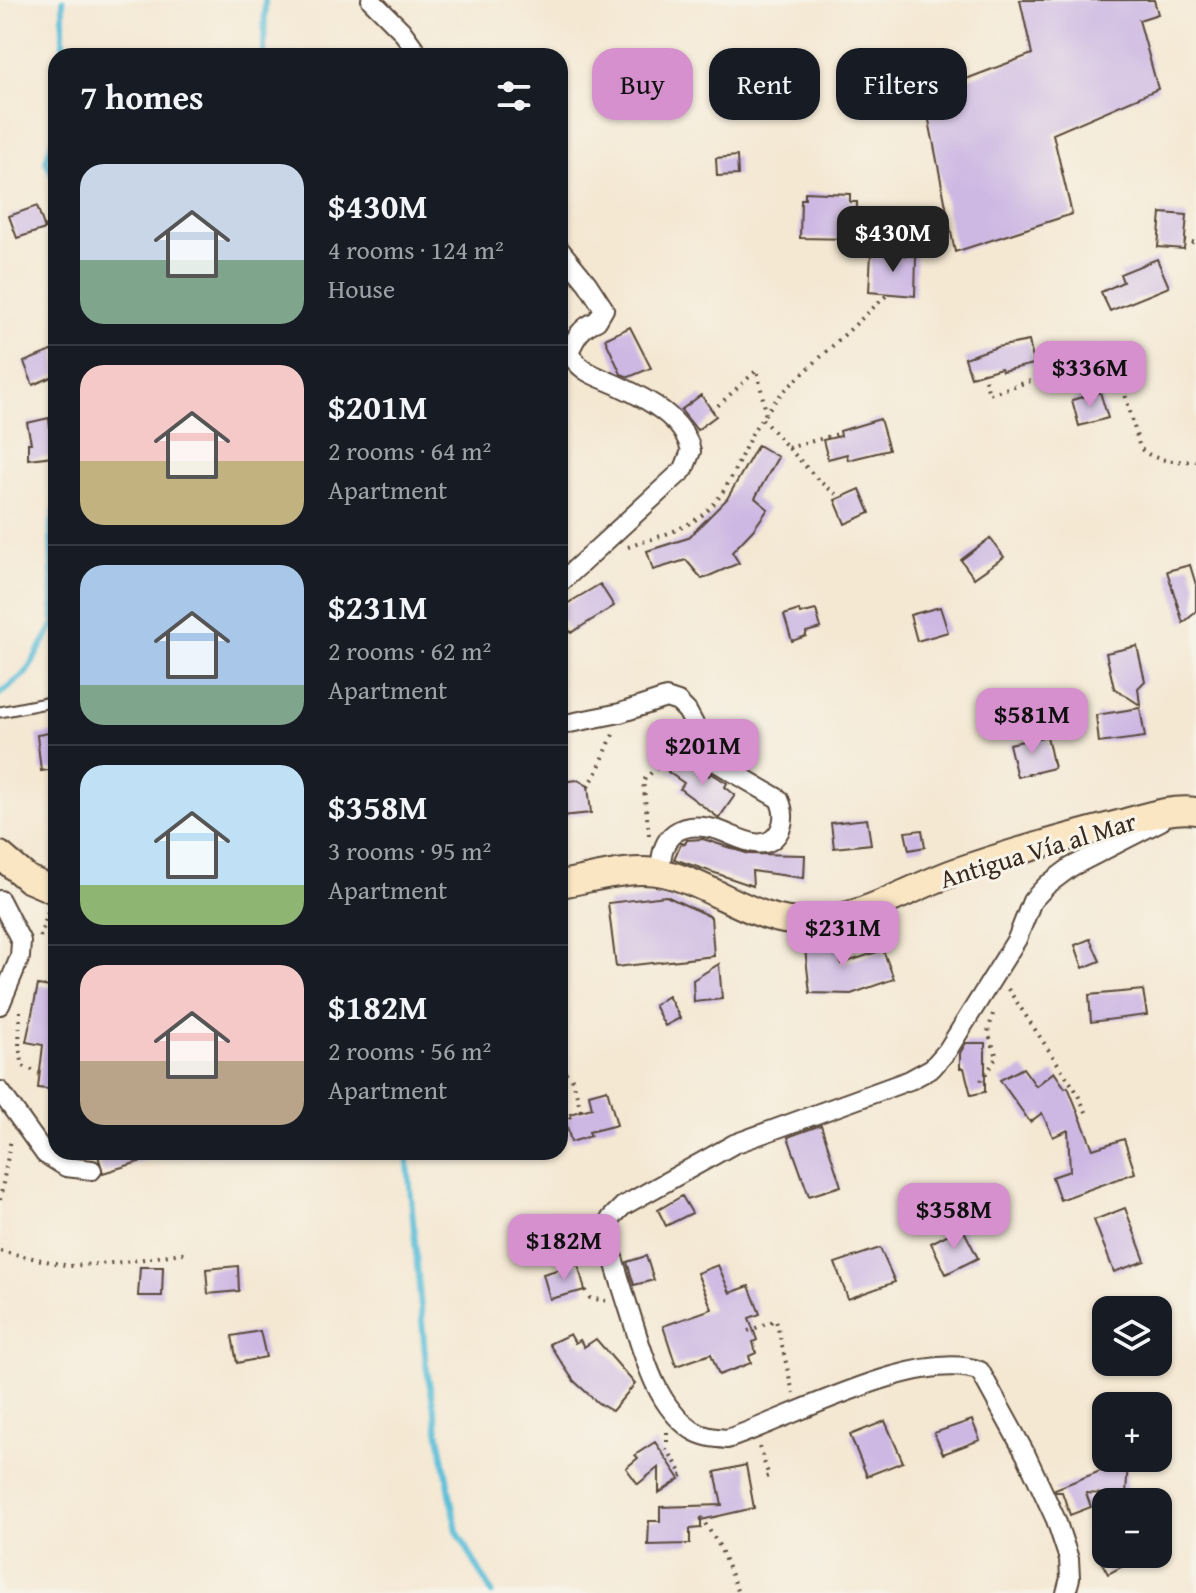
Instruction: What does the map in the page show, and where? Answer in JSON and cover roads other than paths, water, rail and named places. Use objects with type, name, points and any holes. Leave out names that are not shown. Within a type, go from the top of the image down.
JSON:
[{"type":"main road","name":"Antigua Vía al Mar","points":[[568,883],[661,863],[781,920],[811,922],[871,907],[953,873],[1052,840],[1189,811]]},
{"type":"main road","points":[[0,855],[28,879],[48,888]]},
{"type":"street","points":[[371,0],[414,48]]},
{"type":"street","points":[[568,260],[604,309],[597,321],[587,324],[578,332],[569,352],[575,363],[588,374],[617,385],[662,411],[682,430],[691,451],[684,469],[568,576]]},
{"type":"street","points":[[568,723],[620,713],[666,698],[678,702],[687,711],[714,761],[779,799],[783,809],[781,828],[770,841],[751,843],[718,830],[688,827],[668,838],[661,863]]},
{"type":"street","points":[[1066,1593],[1070,1578],[1069,1559],[1056,1520],[1026,1455],[980,1371],[951,1365],[904,1372],[727,1439],[710,1437],[688,1427],[660,1392],[645,1358],[606,1229],[611,1218],[623,1206],[734,1144],[910,1080],[932,1068],[947,1051],[1015,942],[1032,901],[1047,885],[1071,867],[1189,811]]},
{"type":"street","points":[[0,900],[21,941],[20,957],[0,1005]]},
{"type":"street","points":[[0,1091],[48,1156]]},
{"type":"street","points":[[55,1160],[66,1167],[92,1170]]},
{"type":"lane","points":[[0,712],[48,703]]},
{"type":"waterway","points":[[63,0],[63,48]]},
{"type":"waterway","points":[[264,48],[265,0]]},
{"type":"waterway","points":[[48,155],[48,165]]},
{"type":"waterway","points":[[0,694],[26,673],[48,634]]},
{"type":"waterway","points":[[408,1160],[426,1365],[457,1531],[492,1593]]}]
